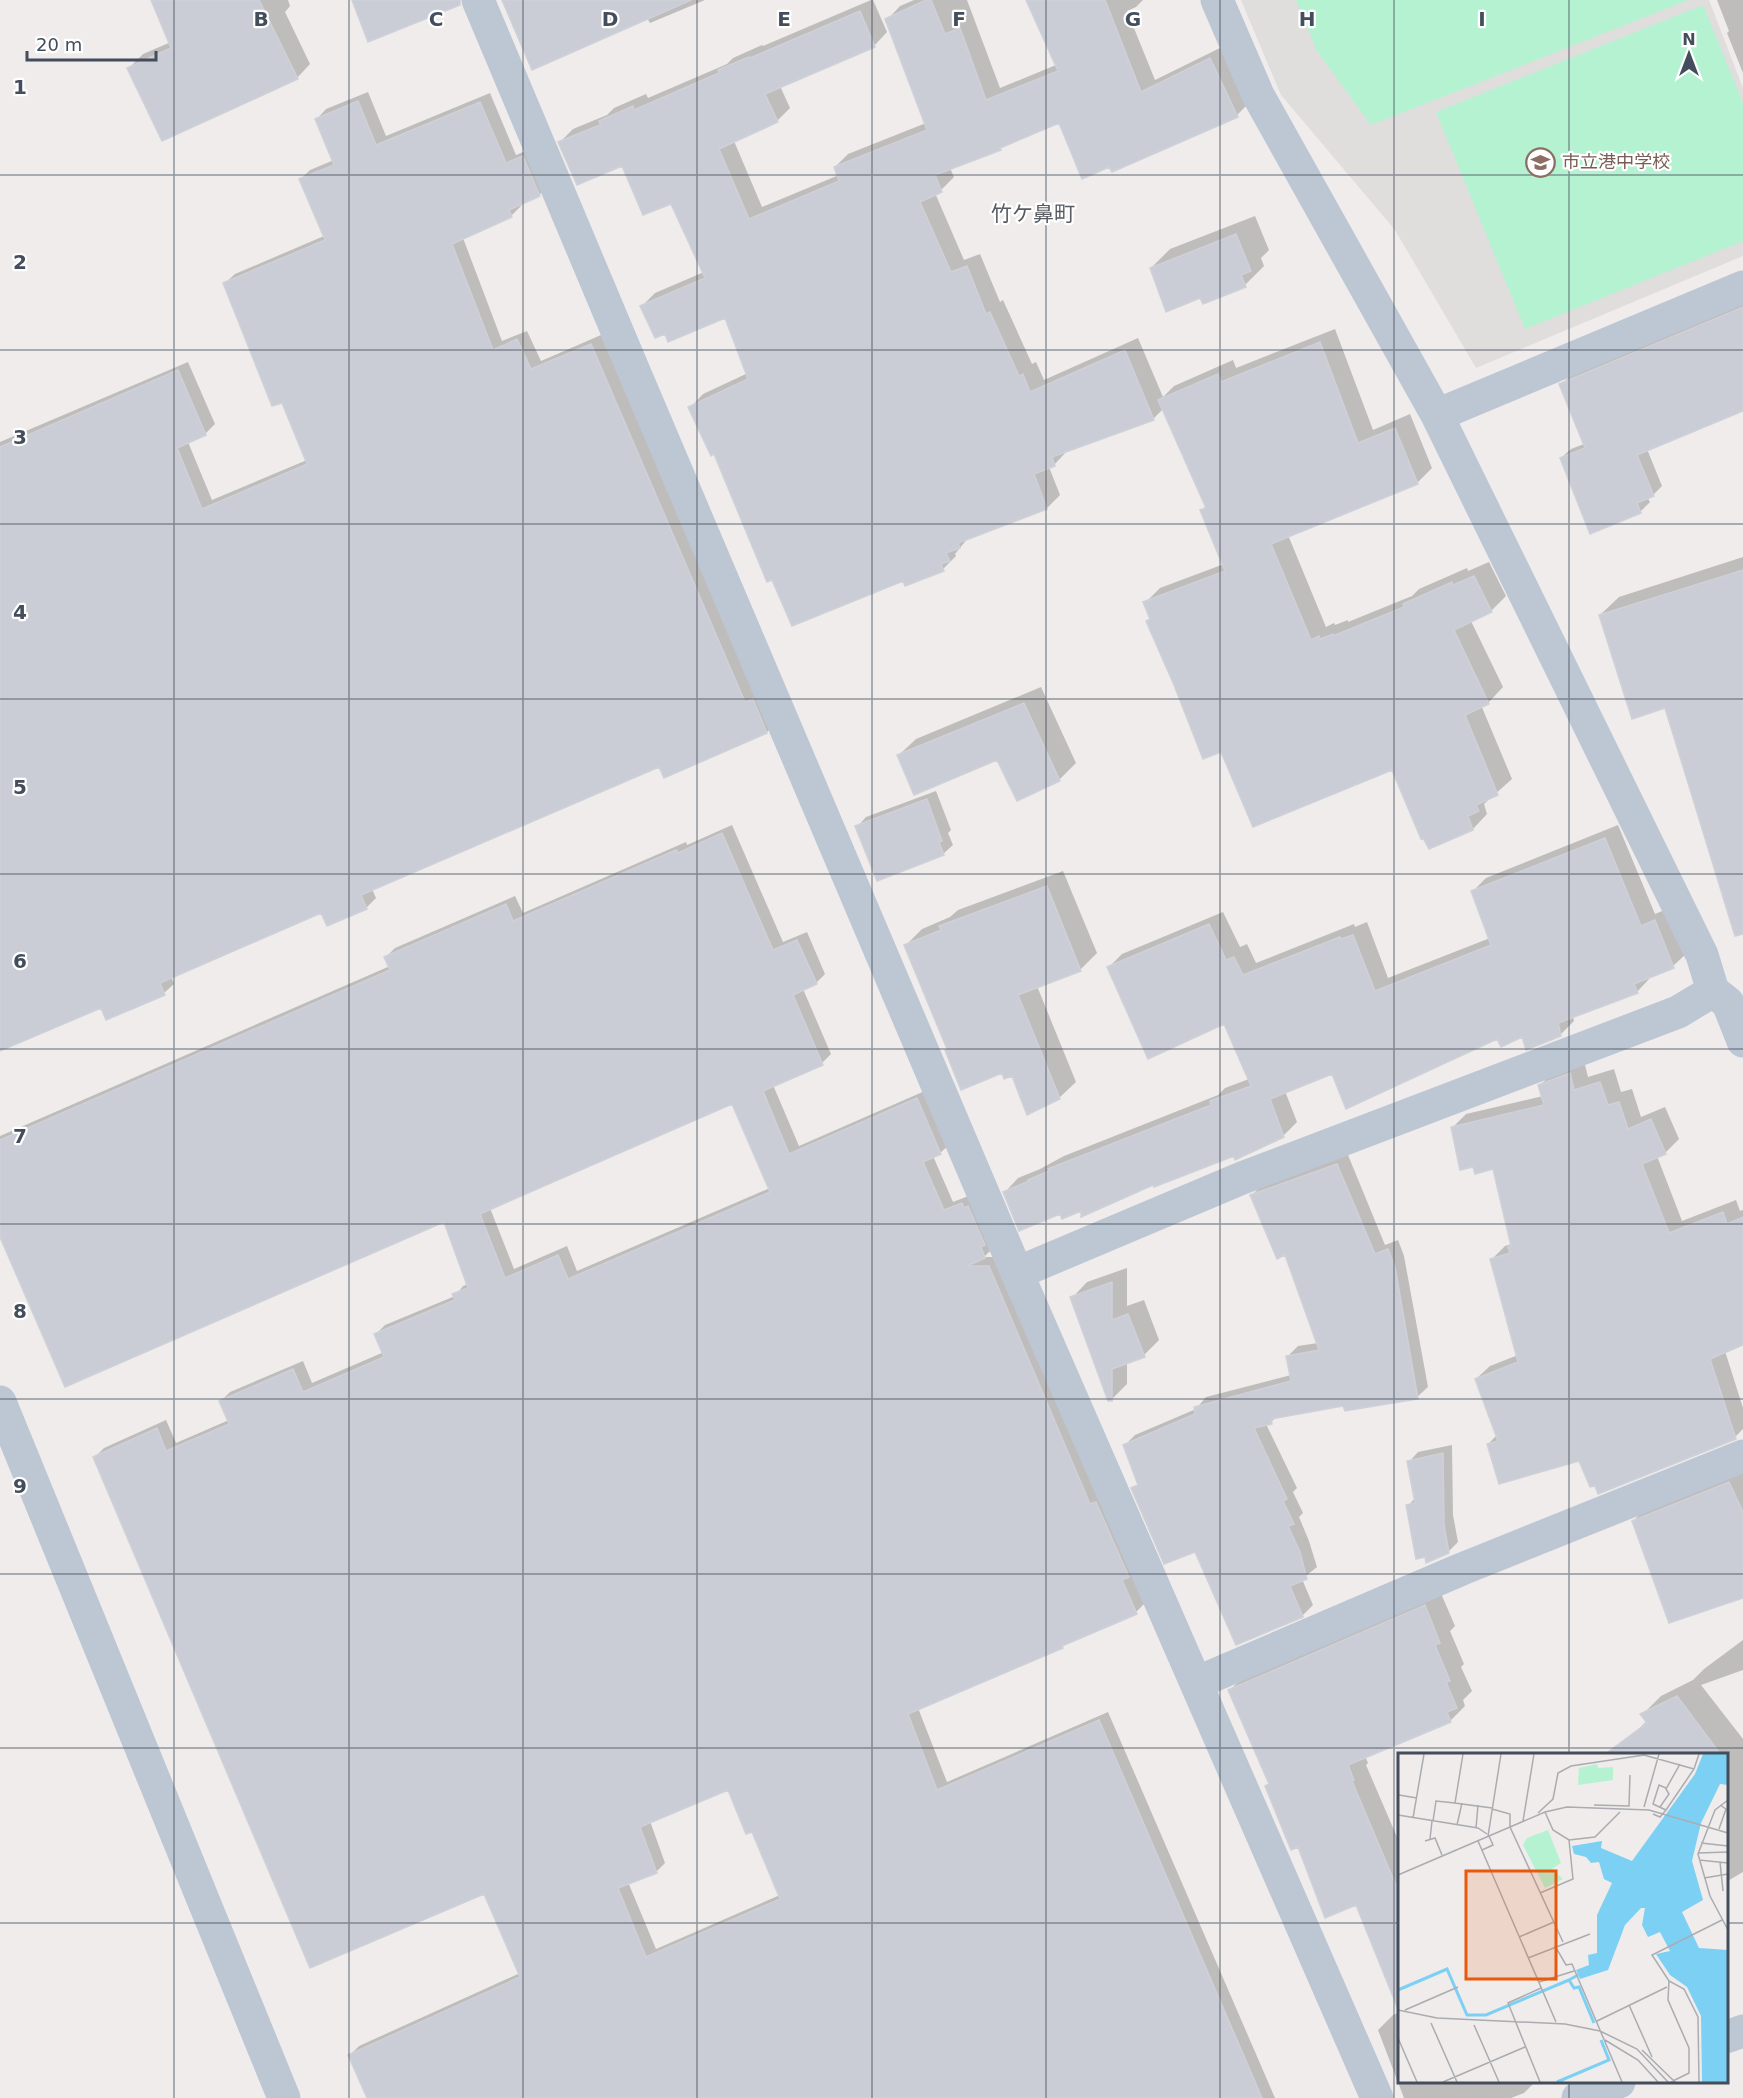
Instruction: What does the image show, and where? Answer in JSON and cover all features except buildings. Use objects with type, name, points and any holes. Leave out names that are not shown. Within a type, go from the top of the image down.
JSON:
[{"type":"street","points":[[478,0],[1017,1273],[1377,2098]]},
{"type":"street","points":[[1217,0],[1258,95],[1437,415],[1696,944],[1713,991],[1728,1003],[1743,1041]]},
{"type":"street","points":[[1437,415],[1743,287]]},
{"type":"street","points":[[1017,1273],[1242,1178],[1678,1012],[1713,991]]},
{"type":"street","points":[[0,1402],[12,1464],[284,2098]]},
{"type":"street","points":[[1196,1683],[1462,1569],[1740,1465]]},
{"type":"street","points":[[1728,2036],[1743,2031]]},
{"type":"street","points":[[1578,2098],[1616,2083]]},
{"type":"shaded area","name":"市立港中学校","points":[[1241,0],[1709,0],[1743,88],[1743,256],[1476,368],[1395,230],[1281,95]]},
{"type":"green space","points":[[1296,0],[1688,0],[1371,125],[1317,51]]},
{"type":"green space","points":[[1703,5],[1743,103],[1743,241],[1525,329],[1436,112]]},
{"type":"place","name":"市立港中学校","points":[[1541,162]]},
{"type":"district","name":"竹ケ鼻町","points":[[1033,214]]}]
